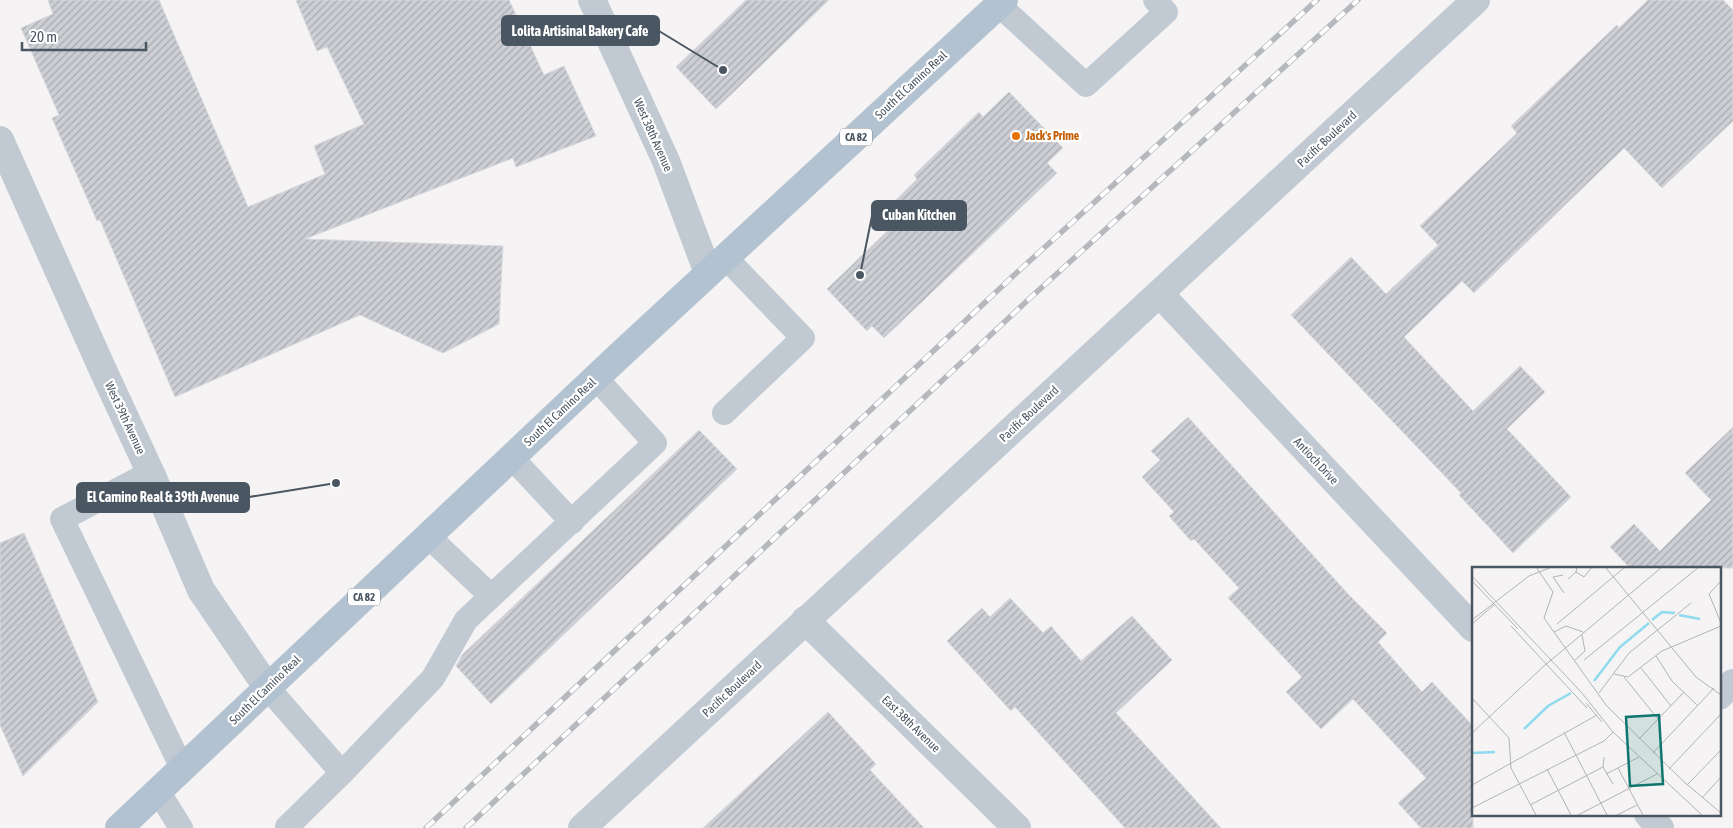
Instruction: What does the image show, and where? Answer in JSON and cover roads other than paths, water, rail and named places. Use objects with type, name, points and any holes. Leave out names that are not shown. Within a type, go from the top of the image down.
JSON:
[{"type":"main road","name":"South El Camino Real","points":[[119,828],[716,265],[1001,2]]},
{"type":"street","name":"West 38th Avenue","points":[[592,0],[716,265]]},
{"type":"street","name":"Pacific Boulevard","points":[[582,828],[1476,0]]},
{"type":"street","name":"West 39th Avenue","points":[[0,140],[201,590],[267,687]]},
{"type":"street","name":"Antioch Drive","points":[[1160,294],[1472,627]]},
{"type":"street","name":"East 38th Avenue","points":[[805,620],[1017,828]]},
{"type":"street","points":[[1720,695],[1733,683]]},
{"type":"street","points":[[1650,816],[1660,828]]},
{"type":"lane","points":[[1001,2],[1086,85],[1166,12],[1156,0]]},
{"type":"lane","points":[[716,265],[803,338],[724,414]]},
{"type":"lane","points":[[287,827],[342,774],[433,678],[466,620],[655,443],[596,378]]},
{"type":"lane","points":[[512,458],[572,522]]},
{"type":"lane","points":[[150,473],[62,519],[182,768]]},
{"type":"lane","points":[[428,536],[491,596]]},
{"type":"lane","points":[[267,687],[342,774]]},
{"type":"lane","points":[[158,791],[182,828]]},
{"type":"railway","points":[[426,828],[1012,277],[1317,0]]},
{"type":"railway","points":[[466,828],[1029,299],[1358,0]]},
{"type":"place","name":"Lolita Artisinal Bakery Cafe","points":[[723,70]]},
{"type":"place","name":"Jack's Prime","points":[[1016,136]]},
{"type":"place","name":"Cuban Kitchen","points":[[860,275]]},
{"type":"place","name":"El Camino Real & 39th Avenue","points":[[336,483]]}]
